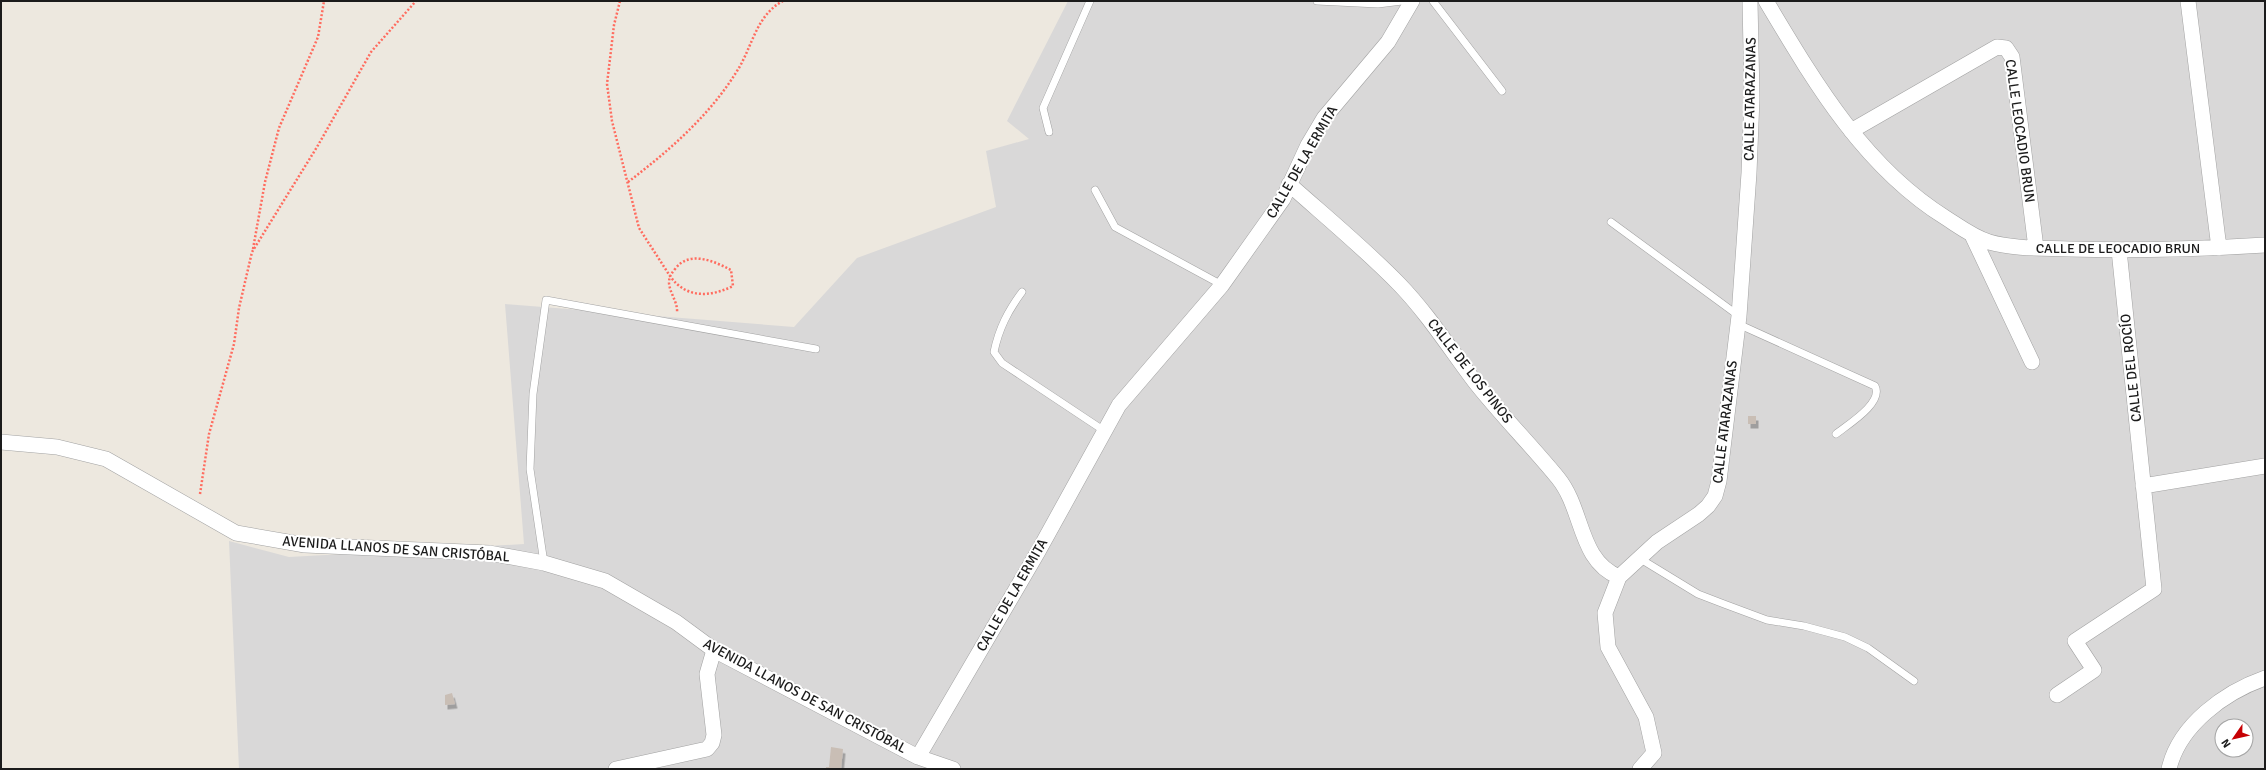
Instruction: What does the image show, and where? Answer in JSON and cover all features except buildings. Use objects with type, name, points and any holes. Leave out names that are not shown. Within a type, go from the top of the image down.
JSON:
[{"type":"street","name":"CALLE DE LA ERMITA","points":[[923,762],[1106,432],[1119,405],[1222,285],[1276,211],[1308,145],[1324,118],[1388,42],[1412,1]]},
{"type":"street","name":"CALLE ATARAZANAS","points":[[1640,769],[1654,753],[1646,717],[1608,647],[1605,613],[1619,577],[1657,542],[1699,514],[1715,496],[1721,468],[1724,426],[1738,320],[1749,173],[1752,98],[1750,1]]},
{"type":"street","name":"CALLE DE LEOCADIO BRUN","points":[[1766,1],[1815,83],[1851,131],[1889,174],[1919,202],[1972,235],[1990,242],[2036,248],[2119,250],[2218,248],[2265,245]]},
{"type":"street","points":[[2188,1],[2218,248]]},
{"type":"street","name":"CALLE LEOCADIO BRUN","points":[[1851,131],[1996,47],[2006,48],[2012,57],[2036,248]]},
{"type":"street","name":"CALLE DE LOS PINOS","points":[[1289,184],[1398,283],[1418,305],[1475,382],[1559,479],[1573,502],[1587,546],[1593,557],[1609,573],[1619,577]]},
{"type":"street","points":[[1972,235],[2032,362]]},
{"type":"street","name":"CALLE DEL ROCÍO","points":[[2057,695],[2094,670],[2075,641],[2154,589],[2119,250]]},
{"type":"street","name":"AVENIDA LLANOS DE SAN CRISTÓBAL","points":[[1,442],[58,447],[106,459],[236,533],[305,545],[490,553],[544,563],[605,581],[676,622],[714,650],[923,762],[953,769]]},
{"type":"street","points":[[2143,486],[2265,466]]},
{"type":"street","points":[[616,769],[707,749],[712,743],[714,735],[707,674],[714,650]]},
{"type":"street","points":[[2169,769],[2180,744],[2197,722],[2231,694],[2265,678]]},
{"type":"lane","points":[[1048,132],[1043,108],[1090,1]]},
{"type":"lane","points":[[1317,1],[1378,4],[1402,1]]},
{"type":"lane","points":[[1433,1],[1502,91]]},
{"type":"lane","points":[[1095,190],[1115,227],[1222,285]]},
{"type":"lane","points":[[1611,222],[1738,320],[1875,386],[1876,397],[1871,406],[1836,434]]},
{"type":"lane","points":[[1022,292],[1006,313],[994,352],[1002,363],[1106,432]]},
{"type":"lane","points":[[544,563],[530,469],[532,394],[546,300],[816,349]]},
{"type":"lane","points":[[1639,558],[1698,594],[1724,604],[1767,620],[1804,626],[1845,637],[1868,648],[1914,681]]},
{"type":"path","points":[[198,512],[201,482],[209,434],[234,344],[239,308],[252,252],[265,182],[279,128],[318,37],[324,1]]},
{"type":"path","points":[[252,252],[317,147],[371,52],[416,1]]},
{"type":"path","points":[[620,1],[614,25],[607,84],[612,121],[639,228],[670,276],[675,283],[692,294],[718,294],[733,286],[731,270],[713,261],[692,258],[678,264],[670,276],[669,285],[678,308],[675,324]]},
{"type":"path","points":[[628,182],[653,162],[704,114],[738,71],[760,22],[783,1]]},
{"type":"shaded area","points":[[1068,1],[2265,1],[2265,769],[239,769],[229,541],[289,557],[524,544],[505,304],[794,327],[857,258],[996,207],[986,151],[1029,139],[1007,121]]}]
